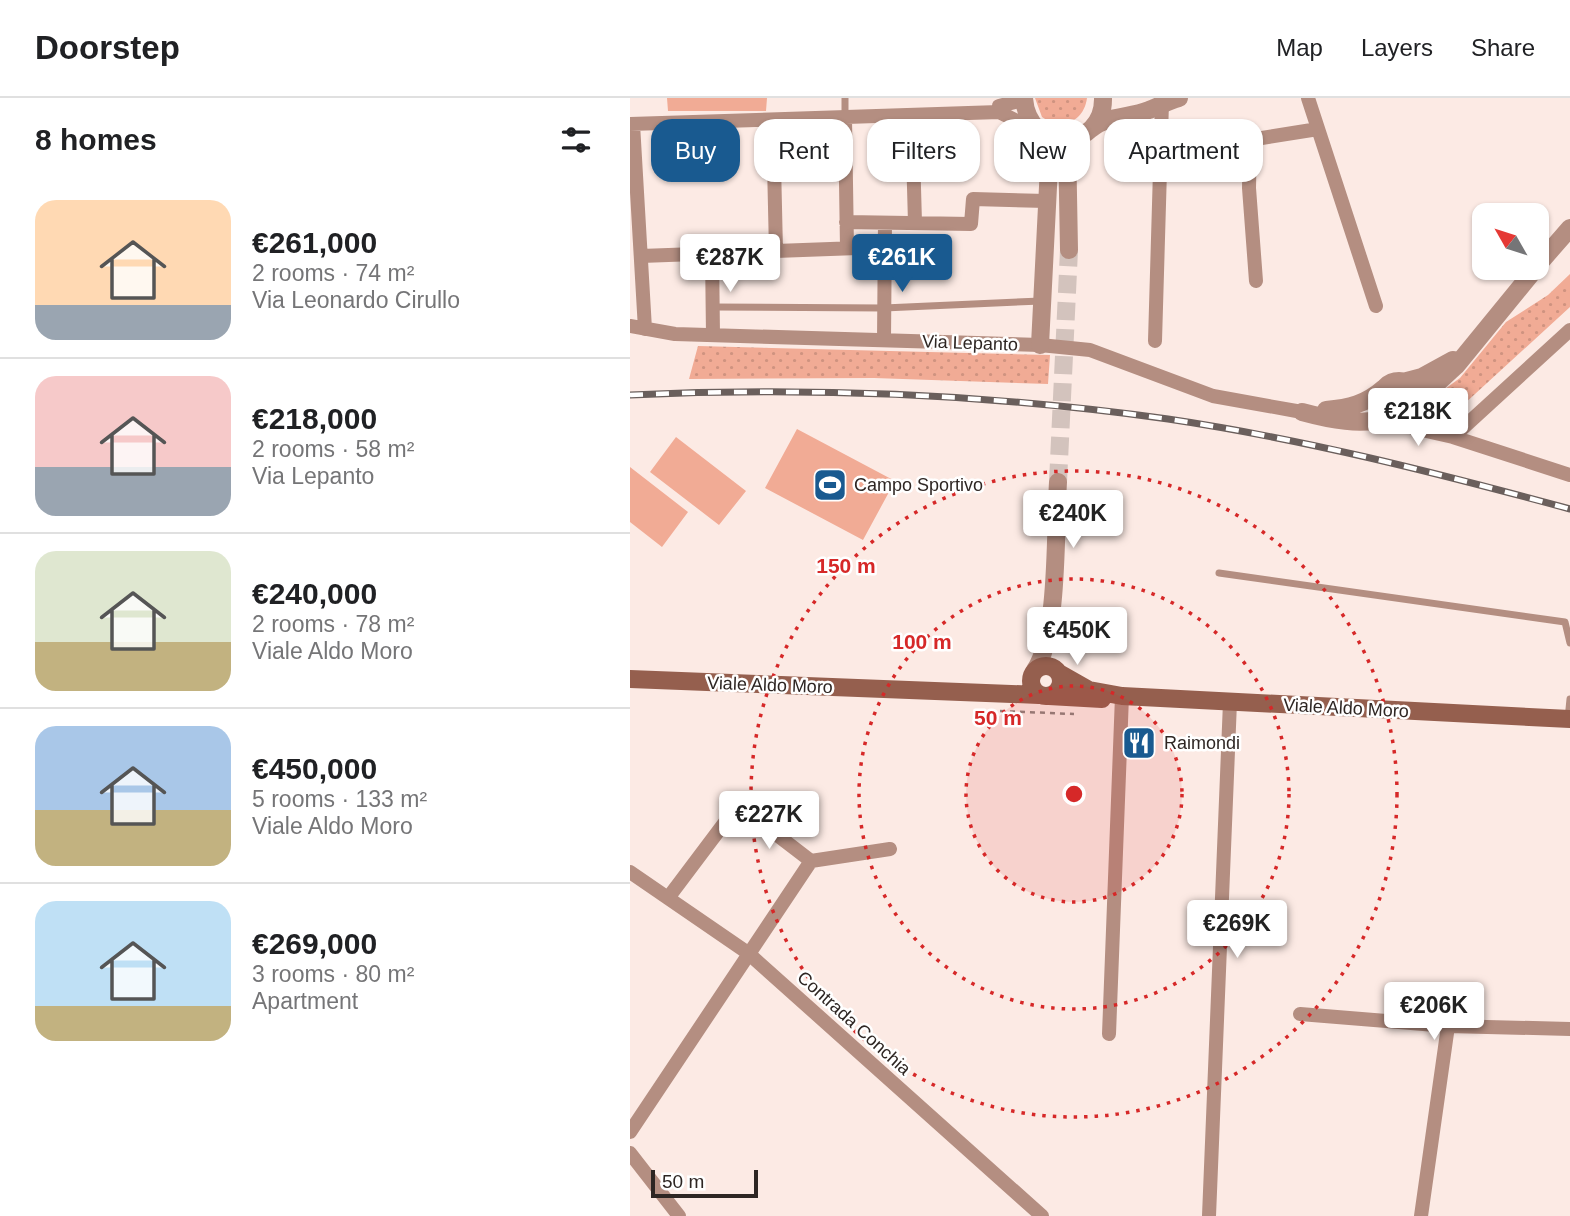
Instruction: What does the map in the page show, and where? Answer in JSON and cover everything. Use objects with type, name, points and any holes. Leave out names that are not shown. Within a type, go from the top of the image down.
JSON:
[{"type":"main road","points":[[1048,666],[1057,672],[1060,687],[1044,695],[1032,688],[1034,672],[1048,666]]},
{"type":"main road","name":"Viale Aldo Moro","points":[[973,692],[1003,687],[1034,672]]},
{"type":"main road","name":"Viale Aldo Moro","points":[[1057,672],[1089,690],[1122,696],[1569,719]]},
{"type":"main road","name":"Viale Aldo Moro","points":[[630,679],[1105,699],[1122,696]]},
{"type":"main road","name":"Viale Aldo Moro","points":[[630,692],[694,682]]},
{"type":"street","points":[[1090,128],[1100,117],[1103,98]]},
{"type":"street","points":[[1308,98],[1376,306]]},
{"type":"street","points":[[999,113],[999,106],[1023,99],[1027,116],[1031,119]]},
{"type":"street","points":[[1090,129],[1098,122],[1149,110],[1165,99]]},
{"type":"street","points":[[1163,119],[1165,99]]},
{"type":"street","points":[[809,119],[999,113],[1013,119]]},
{"type":"street","points":[[912,116],[915,223]]},
{"type":"street","points":[[845,118],[847,248]]},
{"type":"street","points":[[637,327],[641,256],[631,124],[754,121]]},
{"type":"street","points":[[1263,138],[1318,130]]},
{"type":"street","points":[[774,182],[776,251]]},
{"type":"street","points":[[1040,345],[1047,182]]},
{"type":"street","points":[[1061,182],[1069,250]]},
{"type":"street","points":[[1155,341],[1159,182]]},
{"type":"street","points":[[1250,182],[1255,281]]},
{"type":"street","points":[[846,222],[971,224],[973,200],[1046,201]]},
{"type":"street","points":[[884,340],[886,223]]},
{"type":"street","points":[[1549,252],[1570,228]]},
{"type":"street","points":[[641,256],[885,247]]},
{"type":"street","points":[[712,253],[713,335]]},
{"type":"street","points":[[1302,412],[1377,422],[1408,417],[1443,380],[1525,280]]},
{"type":"street","name":"Via Lepanto","points":[[637,327],[713,335],[1040,345],[1090,350],[1213,396],[1302,412]]},
{"type":"street","points":[[1453,437],[1570,330]]},
{"type":"street","points":[[1302,412],[1351,408],[1371,399],[1394,382],[1403,382],[1437,371],[1465,353]]},
{"type":"street","points":[[1403,382],[1415,390],[1422,416],[1453,437]]},
{"type":"street","points":[[1384,388],[1381,407],[1392,419],[1413,428],[1453,437],[1570,475]]},
{"type":"street","points":[[1034,672],[1045,650],[1050,616],[1058,482]]},
{"type":"street","points":[[1050,616],[1057,672]]},
{"type":"street","points":[[1109,1034],[1122,696]]},
{"type":"street","points":[[1209,1216],[1230,702]]},
{"type":"street","points":[[668,898],[738,806],[811,861],[890,849]]},
{"type":"street","points":[[630,1132],[811,861]]},
{"type":"street","name":"Contrada Conchia","points":[[630,872],[748,953],[1042,1216]]},
{"type":"street","points":[[1300,1014],[1448,1026],[1570,1029]]},
{"type":"street","points":[[1421,1216],[1448,1026]]},
{"type":"street","points":[[630,1153],[679,1216]]},
{"type":"lane","points":[[845,98],[845,118]]},
{"type":"lane","points":[[713,307],[884,308],[1042,301]]},
{"type":"lane","points":[[1219,573],[1565,622],[1570,643]]},
{"type":"lane","points":[[1569,719],[1570,699]]},
{"type":"shaded area","points":[[667,98],[767,98],[766,111],[668,111]]},
{"type":"shaded area","points":[[1035,98],[1087,98],[1081,113],[1074,119],[1042,117]]},
{"type":"shaded area","points":[[1570,274],[1570,307],[1451,416],[1437,418],[1433,409],[1438,394],[1460,378],[1506,322],[1548,295]]},
{"type":"shaded area","points":[[698,346],[1050,355],[1048,384],[874,378],[689,379]]},
{"type":"shaded area","name":"Campo Sportivo","points":[[797,429],[895,481],[863,540],[765,488]]},
{"type":"shaded area","points":[[676,437],[746,491],[719,525],[650,472]]},
{"type":"shaded area","points":[[630,467],[688,512],[662,547],[630,522]]},
{"type":"tunnel","points":[[1058,482],[1069,250]]},
{"type":"railway","points":[[630,395],[832,392],[967,398],[1101,410],[1269,436],[1420,470],[1570,509]]},
{"type":"place","name":"Campo Sportivo","points":[[830,485]]},
{"type":"place","name":"Raimondi","points":[[1139,743]]}]
